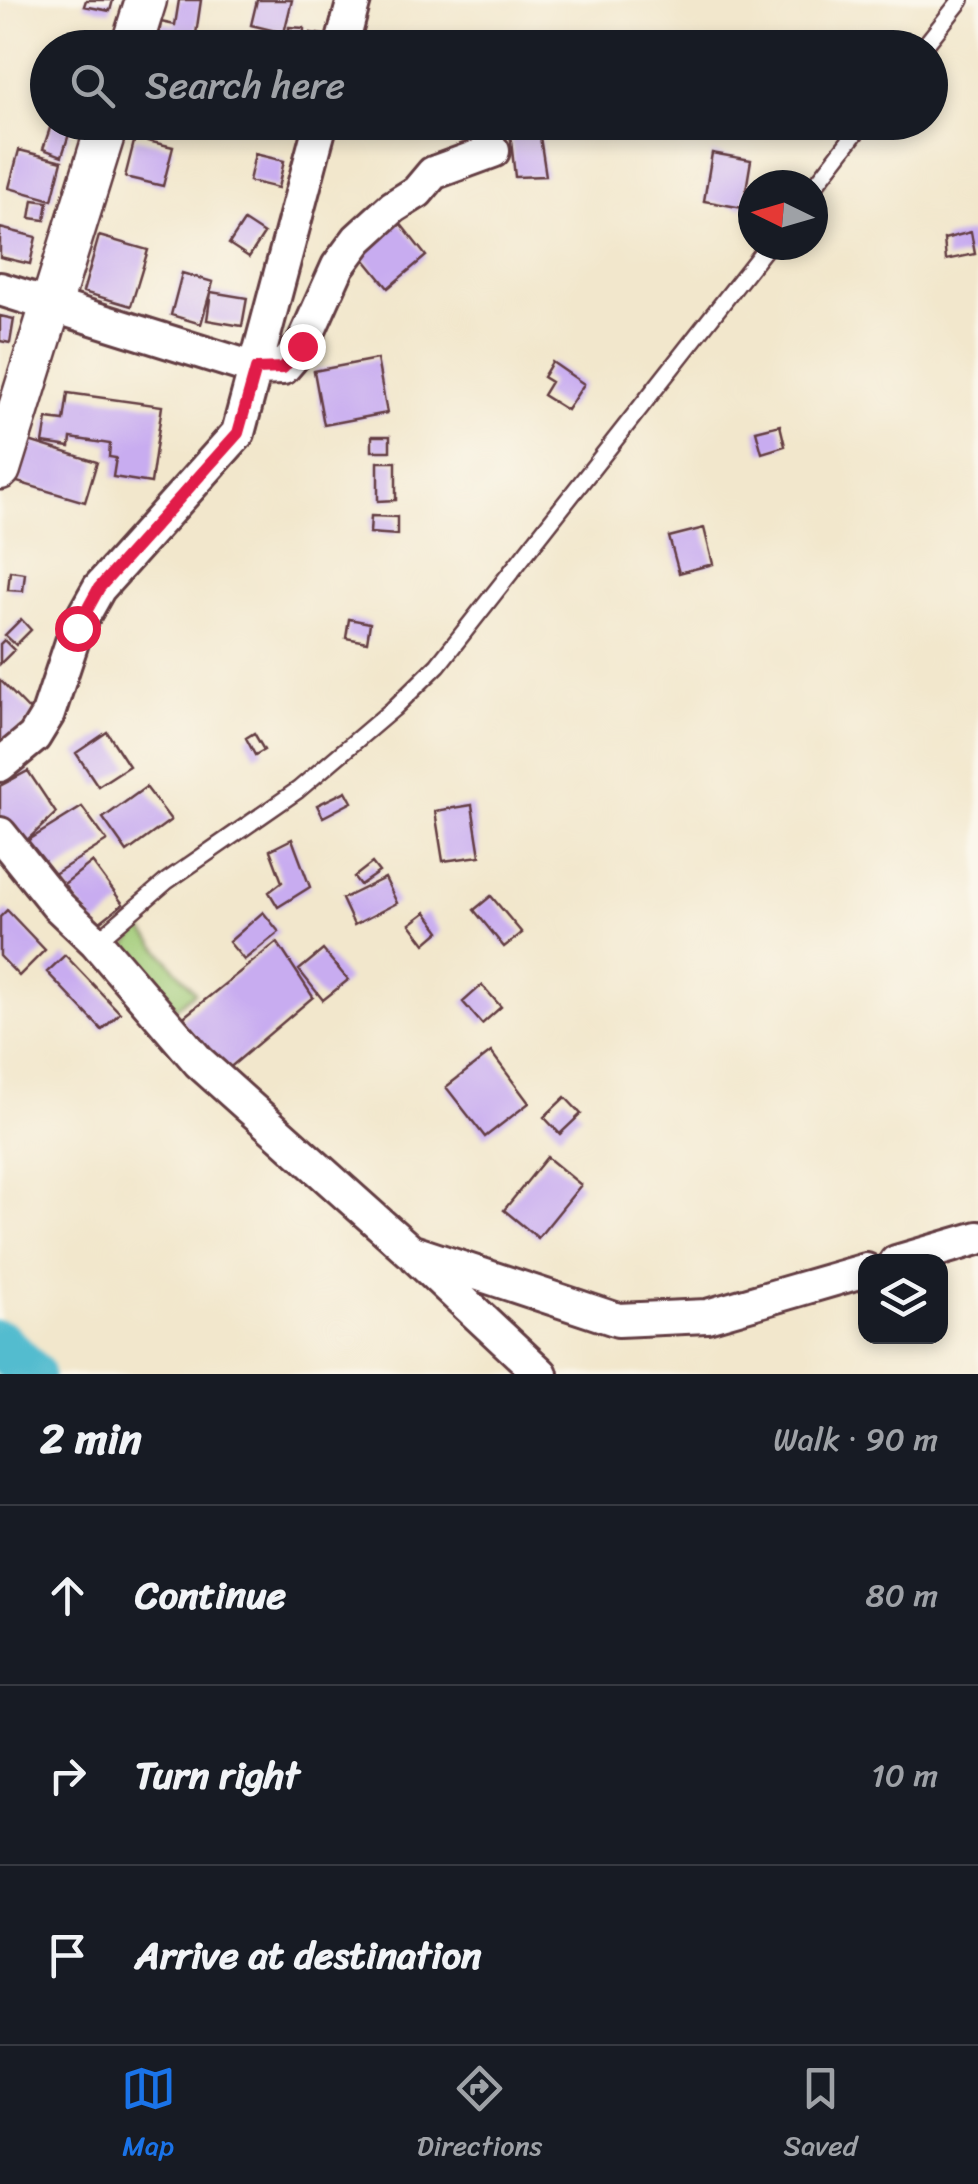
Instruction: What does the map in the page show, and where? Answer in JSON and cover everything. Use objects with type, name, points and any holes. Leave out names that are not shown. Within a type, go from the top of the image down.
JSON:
[{"type":"street","points":[[137,30],[146,0]]},
{"type":"street","points":[[346,30],[354,0]]},
{"type":"street","points":[[0,469],[103,140]]},
{"type":"street","points":[[0,765],[34,737],[48,714],[77,628],[99,588],[238,433],[316,140]]},
{"type":"street","points":[[0,289],[256,369],[283,368],[302,346],[338,266],[358,239],[393,207],[418,192],[433,173],[492,151]]},
{"type":"street","points":[[0,834],[57,905],[96,942],[199,1062],[542,1374]]},
{"type":"street","points":[[923,1254],[978,1238]]},
{"type":"street","points":[[410,1251],[618,1320],[707,1316],[858,1272]]},
{"type":"lane","points":[[938,30],[961,0]]},
{"type":"lane","points":[[827,170],[850,140]]},
{"type":"lane","points":[[96,942],[167,880],[298,790],[394,709],[438,665],[756,260]]},
{"type":"green space","points":[[141,928],[195,992],[169,1014],[120,953]]},
{"type":"building","points":[[86,0],[113,0],[110,11],[84,6]]},
{"type":"building","points":[[179,0],[201,0],[197,30],[160,30],[161,22],[175,25]]},
{"type":"building","points":[[257,0],[292,0],[285,30],[251,25]]},
{"type":"building","points":[[46,140],[67,140],[62,156],[43,149]]},
{"type":"building","points":[[134,140],[173,147],[163,186],[125,177]]},
{"type":"building","points":[[511,140],[540,140],[546,176],[515,177]]},
{"type":"building","points":[[19,150],[62,161],[52,200],[9,188]]},
{"type":"building","points":[[712,153],[751,160],[749,170],[738,170],[738,207],[704,201]]},
{"type":"building","points":[[255,154],[284,161],[278,188],[249,181]]},
{"type":"building","points":[[33,200],[48,202],[45,220],[30,218]]},
{"type":"building","points":[[396,218],[426,256],[388,288],[357,250]]},
{"type":"building","points":[[244,221],[264,234],[249,257],[229,244]]},
{"type":"building","points":[[0,228],[36,237],[30,264],[0,257]]},
{"type":"building","points":[[971,232],[975,254],[946,260],[944,239]]},
{"type":"building","points":[[99,236],[148,250],[131,306],[83,292]]},
{"type":"building","points":[[182,273],[213,282],[201,324],[171,315]]},
{"type":"building","points":[[211,292],[247,298],[242,326],[207,320]]},
{"type":"building","points":[[0,316],[14,319],[10,343],[0,341]]},
{"type":"building","points":[[377,359],[387,413],[324,425],[314,371]]},
{"type":"building","points":[[552,362],[584,384],[567,410],[543,395],[551,382],[543,377]]},
{"type":"building","points":[[68,393],[162,406],[151,483],[113,477],[116,458],[109,457],[110,444],[71,438],[70,447],[43,443],[47,419],[64,421]]},
{"type":"building","points":[[780,425],[785,446],[762,453],[756,431]]},
{"type":"building","points":[[372,436],[390,436],[390,451],[372,451]]},
{"type":"building","points":[[29,441],[97,462],[85,502],[17,482]]},
{"type":"building","points":[[378,462],[396,462],[396,500],[378,501]]},
{"type":"building","points":[[371,516],[397,517],[397,535],[370,533]]},
{"type":"building","points":[[704,528],[713,564],[679,573],[669,537]]},
{"type":"building","points":[[10,571],[25,573],[23,591],[8,590]]},
{"type":"building","points":[[21,619],[31,630],[16,645],[5,635]]},
{"type":"building","points":[[349,619],[370,623],[367,642],[346,638]]},
{"type":"building","points":[[4,640],[14,650],[0,664],[0,644]]},
{"type":"building","points":[[0,680],[34,715],[0,749]]},
{"type":"building","points":[[107,732],[129,766],[98,786],[76,753]]},
{"type":"building","points":[[254,733],[264,750],[255,755],[246,738]]},
{"type":"building","points":[[28,771],[56,813],[24,843],[82,807],[107,841],[51,876],[0,818],[0,786]]},
{"type":"building","points":[[146,787],[171,820],[127,852],[103,818]]},
{"type":"building","points":[[346,791],[352,802],[323,817],[317,805]]},
{"type":"building","points":[[472,805],[480,856],[443,861],[435,811]]},
{"type":"building","points":[[292,839],[310,887],[278,907],[269,892],[282,882],[270,850]]},
{"type":"building","points":[[92,862],[123,904],[95,926],[64,884]]},
{"type":"building","points":[[372,863],[379,872],[360,885],[354,877]]},
{"type":"building","points":[[385,878],[397,903],[354,925],[342,899]]},
{"type":"building","points":[[491,896],[522,933],[504,947],[474,910]]},
{"type":"building","points":[[7,910],[45,950],[19,976],[0,956],[0,917]]},
{"type":"building","points":[[263,912],[279,932],[244,960],[229,942]]},
{"type":"building","points":[[426,912],[440,931],[425,944],[410,924]]},
{"type":"building","points":[[277,942],[313,997],[227,1070],[180,1020]]},
{"type":"building","points":[[323,950],[348,980],[323,1000],[299,970]]},
{"type":"building","points":[[65,955],[120,1013],[102,1030],[47,972]]},
{"type":"building","points":[[482,985],[501,1007],[482,1024],[463,1002]]},
{"type":"building","points":[[491,1052],[529,1103],[485,1137],[446,1087]]},
{"type":"building","points":[[565,1097],[581,1114],[560,1134],[544,1117]]},
{"type":"building","points":[[547,1157],[581,1185],[538,1238],[504,1210]]},
{"type":"waterway","points":[[0,1344],[30,1374]]},
{"type":"route","points":[[77,628],[99,588],[238,433],[256,369],[283,368],[302,346]]}]
